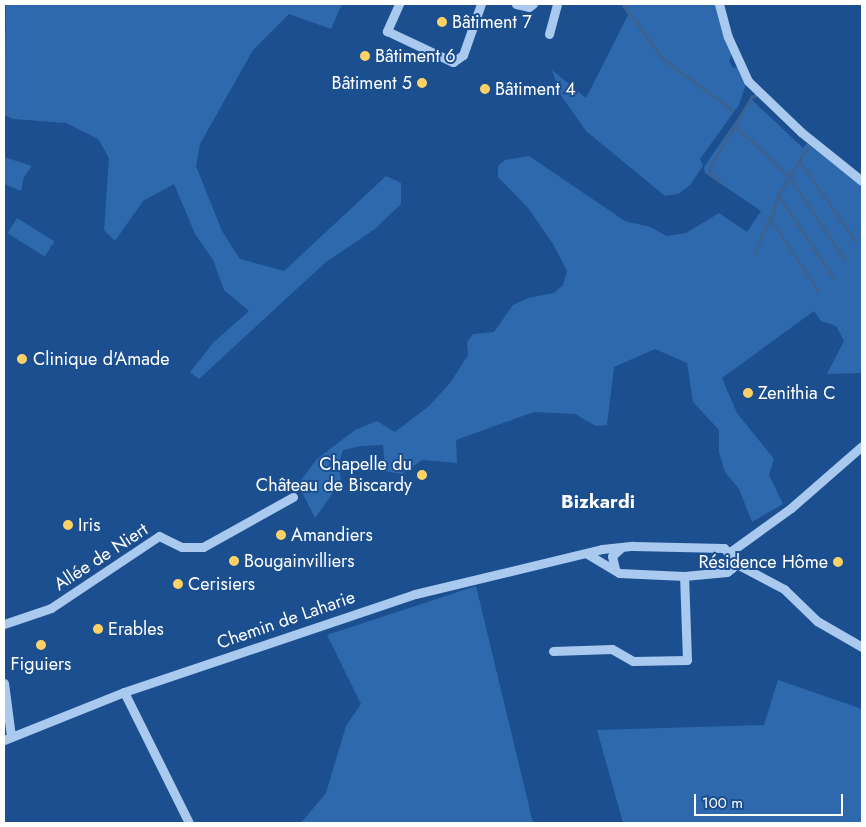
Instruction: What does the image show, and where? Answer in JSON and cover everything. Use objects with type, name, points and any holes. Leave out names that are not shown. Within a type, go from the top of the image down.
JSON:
[{"type":"street","points":[[399,4],[387,30],[453,62],[463,55],[481,4]]},
{"type":"street","points":[[516,4],[528,7],[533,4]]},
{"type":"street","points":[[549,34],[559,8],[557,4]]},
{"type":"street","points":[[719,4],[728,37],[748,81],[801,132],[862,181]]},
{"type":"street","points":[[862,446],[792,508],[730,552],[733,562],[778,584],[817,621],[862,647]]},
{"type":"street","name":"Allée de Niert","points":[[4,624],[51,608],[159,536],[182,547],[203,547],[294,497]]},
{"type":"street","name":"Chemin de Laharie","points":[[7,738],[124,692],[415,594],[586,554],[621,548],[705,547],[730,552]]},
{"type":"street","points":[[615,569],[612,556],[621,548]]},
{"type":"street","points":[[586,554],[619,573],[684,576],[717,575],[727,572],[733,562]]},
{"type":"street","points":[[553,651],[612,649],[633,662],[687,660],[684,576]]},
{"type":"street","points":[[4,683],[7,738]]},
{"type":"street","points":[[124,692],[189,823]]},
{"type":"shaded area","points":[[6,4],[342,4],[331,29],[289,14],[253,50],[200,144],[196,166],[222,231],[240,259],[284,271],[386,176],[401,183],[401,204],[375,229],[326,262],[199,379],[190,372],[214,342],[249,311],[224,290],[213,260],[195,234],[174,184],[143,201],[115,241],[104,230],[109,158],[98,139],[66,123],[13,119],[4,115]]},
{"type":"shaded area","points":[[621,4],[715,4],[732,54],[729,61],[733,68],[737,67],[746,84],[739,105],[700,159],[703,166],[690,185],[678,194],[665,196],[586,131],[560,94],[552,70],[586,98],[628,15]]},
{"type":"shaded area","points":[[751,99],[803,148],[807,143],[862,186],[862,373],[827,374],[844,341],[836,326],[821,321],[814,311],[722,378],[737,413],[774,459],[769,475],[783,504],[752,522],[739,489],[725,472],[719,452],[719,430],[693,402],[687,363],[655,349],[614,367],[607,425],[596,426],[575,414],[534,412],[456,440],[457,463],[422,460],[402,474],[385,471],[383,445],[361,446],[343,450],[339,463],[341,482],[315,518],[298,484],[317,459],[355,430],[377,421],[395,432],[429,406],[450,383],[468,355],[467,342],[473,334],[494,332],[513,305],[528,298],[554,293],[563,285],[567,271],[553,244],[529,209],[498,177],[498,166],[505,160],[529,156],[625,221],[650,227],[667,236],[686,233],[719,213],[747,232],[761,211],[705,173],[704,167]]},
{"type":"shaded area","points":[[4,157],[32,166],[24,177],[21,191],[4,184]]},
{"type":"shaded area","points":[[17,218],[54,241],[45,257],[7,233]]},
{"type":"shaded area","points":[[476,586],[533,823],[301,823],[326,793],[346,726],[361,704],[327,635]]},
{"type":"shaded area","points":[[778,680],[862,709],[862,823],[623,823],[597,730],[764,725]]},
{"type":"waterway","points":[[623,4],[663,59],[732,110]]},
{"type":"waterway","points":[[720,182],[709,172],[710,167],[752,96],[758,95]]},
{"type":"waterway","points":[[735,126],[789,176],[845,260]]},
{"type":"waterway","points":[[807,148],[778,195],[834,279]]},
{"type":"waterway","points":[[799,160],[855,241]]},
{"type":"waterway","points":[[778,195],[771,220],[818,291]]},
{"type":"waterway","points":[[755,253],[770,216]]},
{"type":"place","name":"Bâtiment 7","points":[[442,22]]},
{"type":"place","name":"Bâtiment 6","points":[[365,56]]},
{"type":"place","name":"Bâtiment 5","points":[[422,83]]},
{"type":"place","name":"Bâtiment 4","points":[[485,89]]},
{"type":"place","name":"Clinique d'Amade","points":[[22,359]]},
{"type":"place","name":"Zenithia C","points":[[748,393]]},
{"type":"place","name":"Chapelle du Château de Biscardy","points":[[422,475]]},
{"type":"place","name":"Iris","points":[[68,525]]},
{"type":"place","name":"Amandiers","points":[[281,535]]},
{"type":"place","name":"Bougainvilliers","points":[[234,561]]},
{"type":"place","name":"Résidence Hôme","points":[[838,562]]},
{"type":"place","name":"Cerisiers","points":[[178,584]]},
{"type":"place","name":"Erables","points":[[98,629]]},
{"type":"place","name":"Figuiers","points":[[41,645]]},
{"type":"district","name":"Bizkardi","points":[[598,502]]}]
